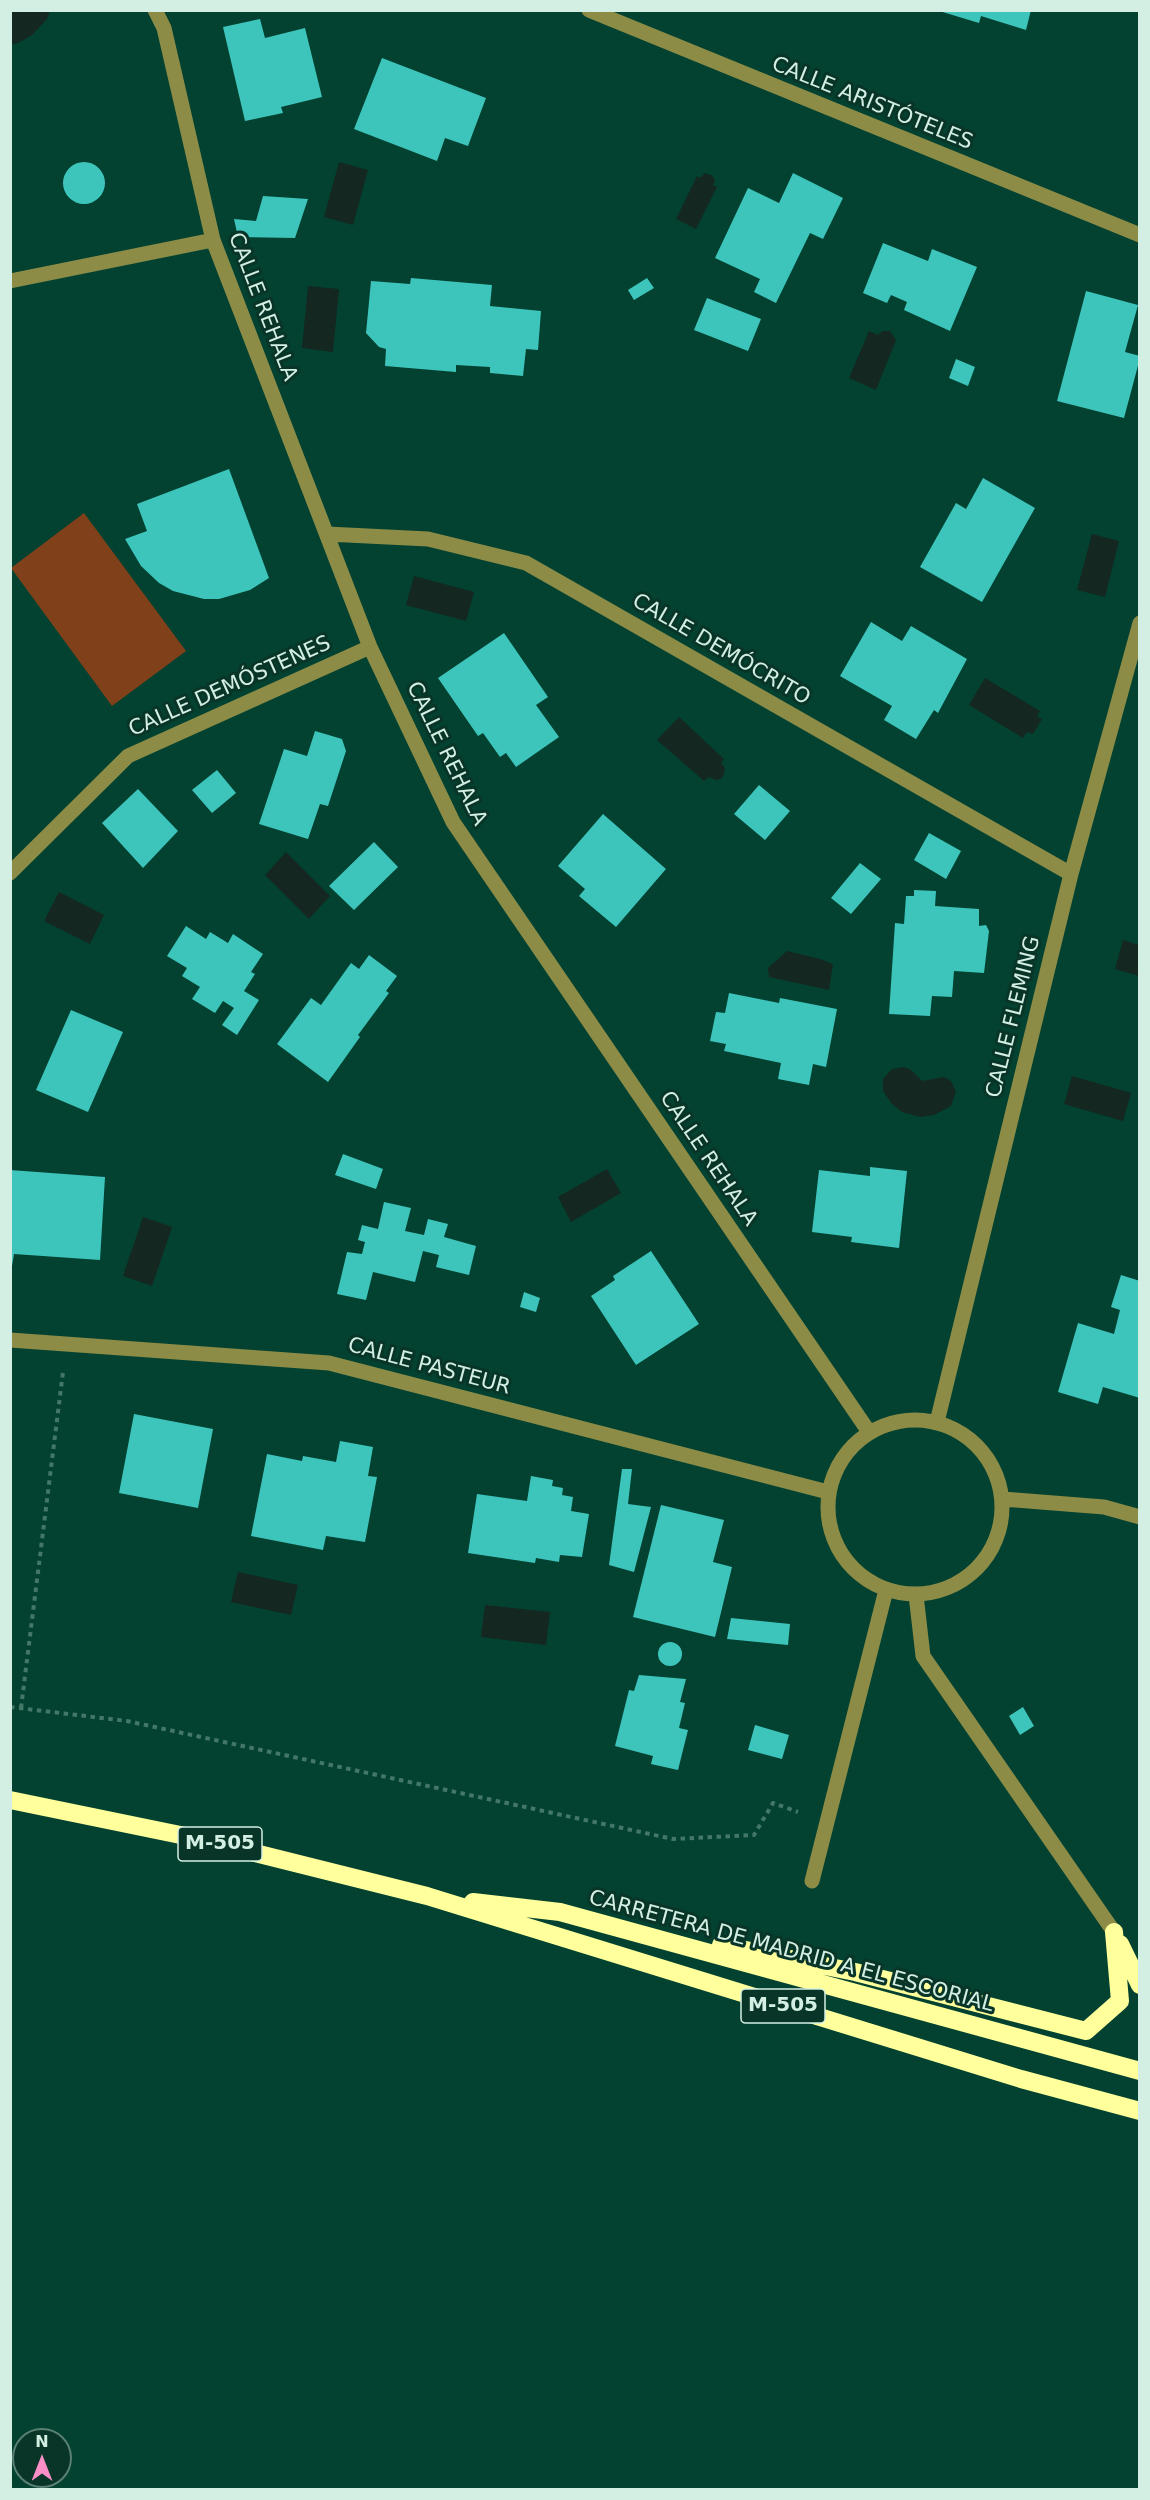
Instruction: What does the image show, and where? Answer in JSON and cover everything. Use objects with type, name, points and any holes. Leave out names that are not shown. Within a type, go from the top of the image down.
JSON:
[{"type":"highway","name":"CARRETERA DE MADRID A EL ESCORIAL","points":[[10,1800],[195,1838],[427,1896],[1021,2079],[1140,2111]]},
{"type":"highway","name":"CARRETERA DE MADRID A EL ESCORIAL","points":[[427,1896],[560,1912],[1140,2071]]},
{"type":"highway","points":[[560,1912],[855,1972],[1086,2031],[1120,2001],[1114,1932]]},
{"type":"highway","points":[[1114,1932],[1140,1956]]},
{"type":"highway","points":[[1114,1932],[1140,1984]]},
{"type":"street","name":"CALLE REHALA","points":[[155,10],[164,28],[213,240],[370,647],[453,822],[869,1432]]},
{"type":"street","name":"CALLE ARISTÓTELES","points":[[589,10],[1140,236]]},
{"type":"street","points":[[10,281],[213,240]]},
{"type":"street","name":"CALLE DEMÓCRITO","points":[[327,534],[428,539],[525,563],[1071,874]]},
{"type":"street","name":"CALLE FLEMING","points":[[937,1422],[1071,874],[1140,623]]},
{"type":"street","name":"CALLE DEMÓSTENES","points":[[10,873],[128,756],[370,647]]},
{"type":"street","name":"CALLE PASTEUR","points":[[10,1340],[329,1363],[828,1492]]},
{"type":"street","points":[[901,1420],[937,1422],[969,1437],[992,1464],[1003,1499],[999,1535],[981,1566],[951,1587],[916,1595],[886,1590],[852,1569],[846,1560],[831,1533],[828,1492],[842,1458],[869,1432],[901,1420]]},
{"type":"street","points":[[1003,1499],[1104,1507],[1140,1517]]},
{"type":"street","points":[[812,1881],[886,1590]]},
{"type":"street","points":[[916,1595],[923,1656],[1114,1932]]},
{"type":"path","points":[[21,1708],[67,1344]]},
{"type":"path","points":[[10,1707],[127,1721],[673,1839],[754,1835],[773,1803],[827,1822]]},
{"type":"shaded area","points":[[11,10],[50,11],[47,19],[32,35],[12,44]]},
{"type":"shaded area","points":[[339,162],[368,170],[353,225],[324,217]]},
{"type":"shaded area","points":[[705,173],[713,176],[715,181],[713,185],[717,187],[696,229],[676,219],[697,176],[700,178]]},
{"type":"shaded area","points":[[308,286],[339,289],[333,352],[302,348]]},
{"type":"shaded area","points":[[869,331],[878,335],[882,331],[890,331],[896,340],[876,390],[849,378]]},
{"type":"shaded area","points":[[84,513],[186,651],[112,706],[11,568]]},
{"type":"shaded area","points":[[1092,534],[1119,541],[1105,597],[1077,590]]},
{"type":"shaded area","points":[[414,576],[474,592],[466,621],[406,605]]},
{"type":"shaded area","points":[[985,678],[1040,711],[1037,716],[1042,719],[1033,734],[1027,732],[1023,738],[969,705]]},
{"type":"shaded area","points":[[679,717],[724,759],[721,763],[725,768],[721,779],[716,780],[709,777],[704,781],[657,740]]},
{"type":"shaded area","points":[[286,852],[330,896],[309,919],[265,875]]},
{"type":"shaded area","points":[[59,892],[104,915],[90,944],[44,921]]},
{"type":"shaded area","points":[[1123,940],[1139,945],[1139,976],[1115,969]]},
{"type":"shaded area","points":[[787,951],[833,964],[829,990],[769,977],[768,968]]},
{"type":"shaded area","points":[[904,1067],[910,1069],[922,1081],[944,1077],[951,1081],[956,1092],[951,1106],[934,1115],[920,1117],[902,1112],[892,1104],[883,1091],[883,1079],[892,1069]]},
{"type":"shaded area","points":[[1072,1076],[1131,1093],[1123,1121],[1064,1104]]},
{"type":"shaded area","points":[[607,1169],[621,1193],[571,1222],[558,1197]]},
{"type":"shaded area","points":[[143,1217],[172,1227],[152,1286],[123,1276]]},
{"type":"shaded area","points":[[238,1572],[298,1585],[291,1615],[231,1602]]},
{"type":"shaded area","points":[[485,1605],[550,1612],[546,1645],[481,1637]]},
{"type":"building","points":[[936,10],[1031,10],[1026,30],[981,16],[979,23]]},
{"type":"building","points":[[260,19],[265,38],[305,28],[322,97],[281,107],[283,113],[245,121],[223,27]]},
{"type":"building","points":[[382,58],[486,98],[468,146],[445,138],[437,161],[354,129]]},
{"type":"building","points":[[84,162],[99,168],[105,183],[99,198],[84,204],[69,198],[63,183],[69,168]]},
{"type":"building","points":[[793,173],[843,198],[823,239],[810,233],[776,303],[754,292],[760,279],[715,258],[748,188],[779,203]]},
{"type":"building","points":[[263,196],[308,199],[295,238],[238,237],[234,219],[256,221]]},
{"type":"building","points":[[883,243],[928,261],[932,249],[977,267],[950,331],[904,310],[907,302],[891,295],[887,303],[863,293]]},
{"type":"building","points":[[411,278],[492,285],[490,306],[541,311],[538,350],[526,349],[523,376],[490,373],[490,367],[456,365],[456,372],[385,366],[386,349],[379,347],[366,333],[371,281],[410,284]]},
{"type":"building","points":[[647,278],[654,288],[634,300],[628,290]]},
{"type":"building","points":[[1086,291],[1138,305],[1125,352],[1140,356],[1140,358],[1124,418],[1057,401]]},
{"type":"building","points":[[707,298],[761,319],[748,351],[694,330]]},
{"type":"building","points":[[956,359],[975,367],[968,386],[949,378]]},
{"type":"building","points":[[229,469],[269,578],[250,590],[219,599],[204,599],[173,591],[159,583],[141,566],[125,539],[147,531],[137,504]]},
{"type":"building","points":[[983,478],[1035,508],[982,602],[920,567],[956,503],[966,509]]},
{"type":"building","points":[[871,622],[902,641],[911,626],[967,659],[938,713],[934,710],[916,739],[884,720],[892,706],[840,676]]},
{"type":"building","points":[[504,633],[548,697],[536,705],[559,737],[516,767],[506,753],[500,757],[483,733],[478,736],[438,678]]},
{"type":"building","points":[[315,731],[342,739],[346,751],[328,806],[320,804],[308,839],[259,824],[284,749],[307,756]]},
{"type":"building","points":[[217,770],[236,793],[212,813],[192,790]]},
{"type":"building","points":[[759,785],[790,811],[765,840],[734,814]]},
{"type":"building","points":[[138,789],[178,831],[143,868],[102,823]]},
{"type":"building","points":[[603,814],[666,869],[616,927],[579,896],[585,889],[558,866]]},
{"type":"building","points":[[929,833],[961,851],[946,879],[914,860]]},
{"type":"building","points":[[374,842],[398,867],[354,910],[329,886]]},
{"type":"building","points":[[860,863],[881,879],[851,914],[831,898]]},
{"type":"building","points":[[914,890],[936,891],[935,906],[979,909],[979,926],[986,925],[989,931],[984,973],[954,971],[952,997],[932,996],[930,1016],[889,1014],[895,923],[904,924],[906,896],[914,896]]},
{"type":"building","points":[[186,926],[206,939],[210,932],[228,943],[233,934],[263,954],[251,972],[255,974],[244,991],[259,1000],[237,1035],[222,1025],[234,1008],[223,1001],[215,1013],[192,999],[200,987],[182,976],[187,968],[167,956]]},
{"type":"building","points":[[369,955],[397,976],[386,991],[389,993],[358,1035],[360,1037],[328,1082],[277,1044],[311,998],[321,1005],[351,963],[359,969]]},
{"type":"building","points":[[729,993],[779,1003],[780,998],[837,1009],[826,1067],[813,1064],[809,1085],[778,1079],[781,1063],[724,1051],[726,1044],[710,1041],[716,1012],[725,1013]]},
{"type":"building","points":[[71,1010],[123,1032],[88,1112],[36,1090]]},
{"type":"building","points":[[343,1154],[383,1169],[376,1189],[335,1175]]},
{"type":"building","points":[[870,1167],[907,1171],[899,1248],[851,1242],[852,1237],[812,1232],[819,1170],[870,1176]]},
{"type":"building","points":[[10,1170],[105,1177],[100,1260],[14,1254],[10,1278]]},
{"type":"building","points":[[384,1202],[411,1208],[405,1231],[424,1235],[428,1219],[448,1224],[444,1237],[476,1246],[469,1275],[436,1267],[439,1255],[423,1251],[415,1282],[373,1272],[366,1300],[337,1294],[347,1252],[362,1254],[365,1242],[358,1240],[362,1225],[378,1229]]},
{"type":"building","points":[[651,1251],[699,1324],[636,1365],[591,1296],[615,1280],[613,1276]]},
{"type":"building","points":[[1121,1275],[1140,1281],[1140,1398],[1103,1387],[1098,1404],[1058,1392],[1078,1323],[1114,1334],[1120,1310],[1111,1307]]},
{"type":"building","points":[[524,1292],[540,1298],[536,1312],[520,1307]]},
{"type":"building","points":[[134,1414],[213,1429],[198,1508],[119,1493]]},
{"type":"building","points":[[340,1441],[373,1447],[368,1476],[377,1477],[365,1542],[326,1536],[323,1550],[251,1536],[267,1454],[302,1461],[303,1456],[336,1462]]},
{"type":"building","points":[[622,1469],[632,1469],[628,1504],[651,1507],[634,1572],[609,1565]]},
{"type":"building","points":[[531,1476],[553,1480],[552,1486],[563,1488],[562,1495],[573,1497],[571,1511],[589,1514],[582,1557],[560,1555],[559,1562],[536,1558],[535,1563],[468,1553],[477,1494],[527,1501]]},
{"type":"building","points":[[661,1505],[724,1520],[713,1562],[732,1567],[715,1637],[633,1617]]},
{"type":"building","points":[[731,1618],[790,1624],[788,1645],[727,1639]]},
{"type":"building","points":[[670,1642],[678,1646],[682,1654],[678,1662],[670,1666],[662,1662],[658,1654],[662,1646]]},
{"type":"building","points":[[639,1675],[686,1679],[680,1702],[685,1703],[679,1728],[688,1730],[678,1770],[651,1764],[653,1756],[615,1746],[629,1690],[634,1691]]},
{"type":"building","points":[[1023,1707],[1034,1726],[1020,1735],[1009,1716]]},
{"type":"building","points":[[755,1725],[789,1735],[782,1759],[748,1750]]}]
